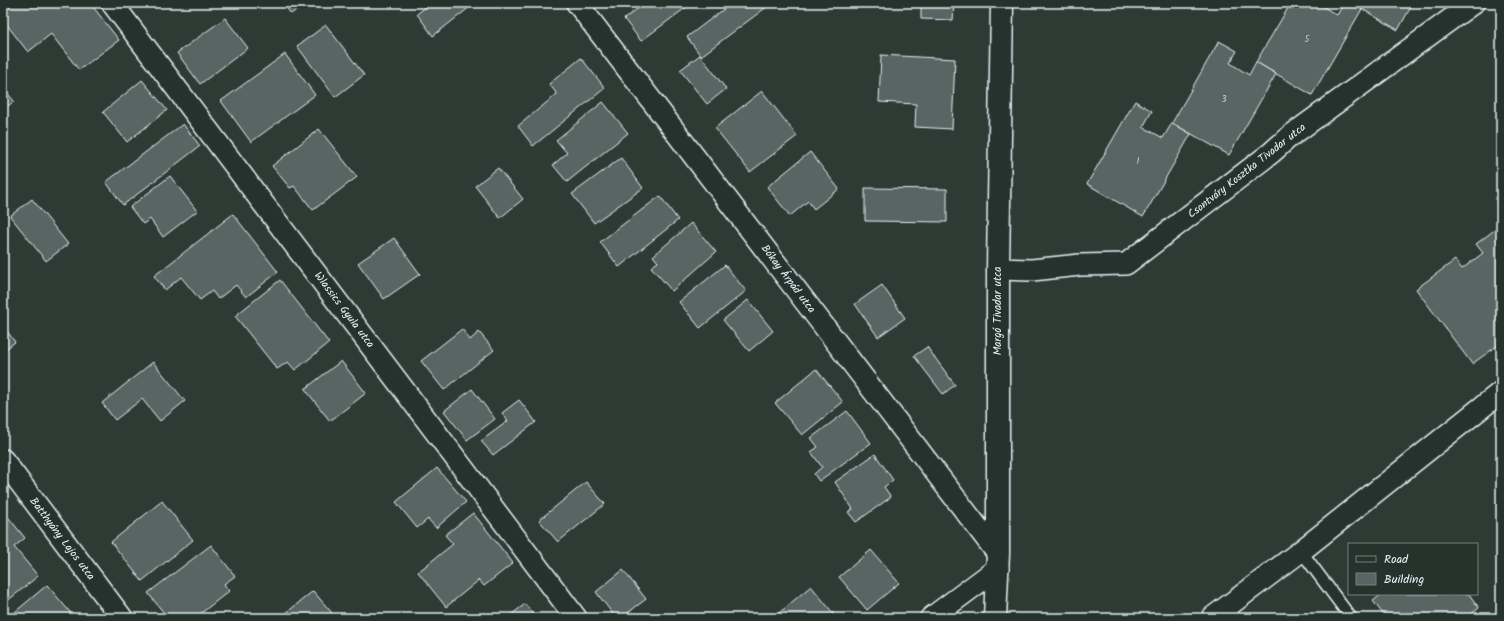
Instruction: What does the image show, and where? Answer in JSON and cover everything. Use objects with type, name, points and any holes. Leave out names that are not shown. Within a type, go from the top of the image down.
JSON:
[{"type":"street","name":"Wlassics Gyula utca","points":[[112,3],[576,618]]},
{"type":"street","name":"Bókay Árpád utca","points":[[577,3],[998,561]]},
{"type":"street","name":"Margó Tivadar utca","points":[[995,618],[998,561],[998,269],[1002,3]]},
{"type":"street","name":"Csontváry Kosztka Tivadar utca","points":[[998,269],[1032,270],[1080,265],[1126,264],[1271,153],[1289,137],[1473,3]]},
{"type":"street","points":[[1212,618],[1301,551],[1495,397]]},
{"type":"street","name":"Batthyány Lajos utca","points":[[3,460],[122,618]]},
{"type":"street","points":[[931,618],[998,561]]},
{"type":"lane","points":[[1301,551],[1351,618]]},
{"type":"building","points":[[14,3],[90,3],[119,40],[79,70],[51,34],[28,52],[3,20],[3,11]]},
{"type":"building","points":[[283,3],[306,3],[291,14]]},
{"type":"building","points":[[425,3],[475,3],[433,36],[417,14],[427,6]]},
{"type":"building","points":[[645,3],[692,3],[641,41],[624,19]]},
{"type":"building","points":[[732,3],[772,3],[701,56],[687,37]]},
{"type":"building","points":[[921,3],[954,3],[953,20],[921,19]]},
{"type":"building","points":[[1291,3],[1317,3],[1337,15],[1344,3],[1352,3],[1362,9],[1312,95],[1256,62]]},
{"type":"building","points":[[1352,3],[1413,3],[1398,30]]},
{"type":"building","points":[[225,18],[248,48],[200,84],[177,53]]},
{"type":"building","points":[[326,25],[364,75],[335,97],[297,46]]},
{"type":"building","points":[[1219,41],[1237,51],[1230,63],[1249,75],[1256,62],[1276,74],[1229,155],[1172,123]]},
{"type":"building","points":[[285,54],[315,95],[251,142],[221,101]]},
{"type":"building","points":[[700,55],[726,89],[707,104],[680,70]]},
{"type":"building","points":[[881,55],[955,59],[952,129],[915,127],[916,104],[879,102]]},
{"type":"building","points":[[581,58],[605,88],[533,146],[518,126],[557,94],[549,84]]},
{"type":"building","points":[[142,80],[167,110],[127,142],[103,112]]},
{"type":"building","points":[[3,88],[14,101],[3,110]]},
{"type":"building","points":[[762,91],[797,136],[750,172],[715,128]]},
{"type":"building","points":[[1135,101],[1152,111],[1143,127],[1163,138],[1172,123],[1191,134],[1143,217],[1087,184]]},
{"type":"building","points":[[603,102],[628,133],[567,182],[553,165],[567,153],[556,140]]},
{"type":"building","points":[[183,124],[200,146],[123,205],[106,182]]},
{"type":"building","points":[[319,129],[357,177],[313,210],[294,186],[290,188],[272,166]]},
{"type":"building","points":[[810,152],[839,189],[814,209],[808,201],[790,216],[767,187]]},
{"type":"building","points":[[621,158],[643,188],[594,223],[572,194]]},
{"type":"building","points":[[498,168],[523,199],[500,218],[475,186]]},
{"type":"building","points":[[170,176],[197,211],[163,237],[150,219],[143,224],[130,207]]},
{"type":"building","points":[[865,188],[947,189],[947,222],[865,221]]},
{"type":"building","points":[[660,196],[678,220],[619,267],[600,242]]},
{"type":"building","points":[[32,199],[68,244],[46,261],[10,216]]},
{"type":"building","points":[[233,214],[278,272],[246,297],[236,285],[218,299],[212,291],[200,300],[181,277],[165,290],[154,276]]},
{"type":"building","points":[[691,223],[716,252],[672,291],[651,267],[658,262],[653,256]]},
{"type":"building","points":[[1501,225],[1501,343],[1472,364],[1416,289],[1455,260],[1462,269],[1483,253],[1476,244]]},
{"type":"building","points":[[394,238],[420,274],[384,299],[358,263]]},
{"type":"building","points":[[725,265],[746,291],[700,328],[679,302]]},
{"type":"building","points":[[280,280],[329,343],[295,370],[288,362],[277,369],[235,316]]},
{"type":"building","points":[[882,285],[905,318],[878,337],[855,304]]},
{"type":"building","points":[[748,300],[773,331],[749,351],[723,320]]},
{"type":"building","points":[[3,326],[15,342],[3,351]]},
{"type":"building","points":[[462,329],[470,340],[479,332],[494,350],[444,390],[421,361]]},
{"type":"building","points":[[927,347],[955,385],[943,394],[914,356]]},
{"type":"building","points":[[341,361],[366,393],[330,421],[305,389]]},
{"type":"building","points":[[153,362],[185,401],[160,421],[142,399],[115,420],[102,403]]},
{"type":"building","points":[[816,369],[843,402],[802,435],[775,403]]},
{"type":"building","points":[[472,389],[495,419],[467,440],[444,411]]},
{"type":"building","points":[[519,400],[536,422],[493,455],[481,441],[508,421],[502,413]]},
{"type":"building","points":[[847,411],[871,443],[819,481],[814,474],[822,467],[811,452],[818,447],[811,438]]},
{"type":"building","points":[[875,454],[893,480],[884,487],[891,497],[856,522],[848,512],[853,509],[835,482]]},
{"type":"building","points":[[437,468],[466,502],[436,528],[428,519],[417,528],[396,502]]},
{"type":"building","points":[[586,482],[605,504],[558,542],[539,520]]},
{"type":"building","points":[[162,501],[193,540],[142,581],[111,542]]},
{"type":"building","points":[[4,512],[25,538],[14,547],[38,576],[6,602],[3,599]]},
{"type":"building","points":[[473,513],[513,563],[484,586],[479,580],[446,607],[418,572],[453,544],[445,535]]},
{"type":"building","points":[[211,545],[235,576],[224,584],[229,591],[195,618],[168,618],[148,593]]},
{"type":"building","points":[[871,550],[899,583],[867,610],[839,577]]},
{"type":"building","points":[[623,570],[646,599],[621,618],[616,618],[596,592]]},
{"type":"building","points":[[47,585],[75,618],[8,618]]},
{"type":"building","points":[[811,586],[837,618],[773,618]]},
{"type":"building","points":[[313,591],[332,613],[326,618],[280,618]]},
{"type":"building","points":[[1381,595],[1470,595],[1479,608],[1466,618],[1386,618],[1373,601]]},
{"type":"building","points":[[525,604],[536,618],[507,618]]}]
